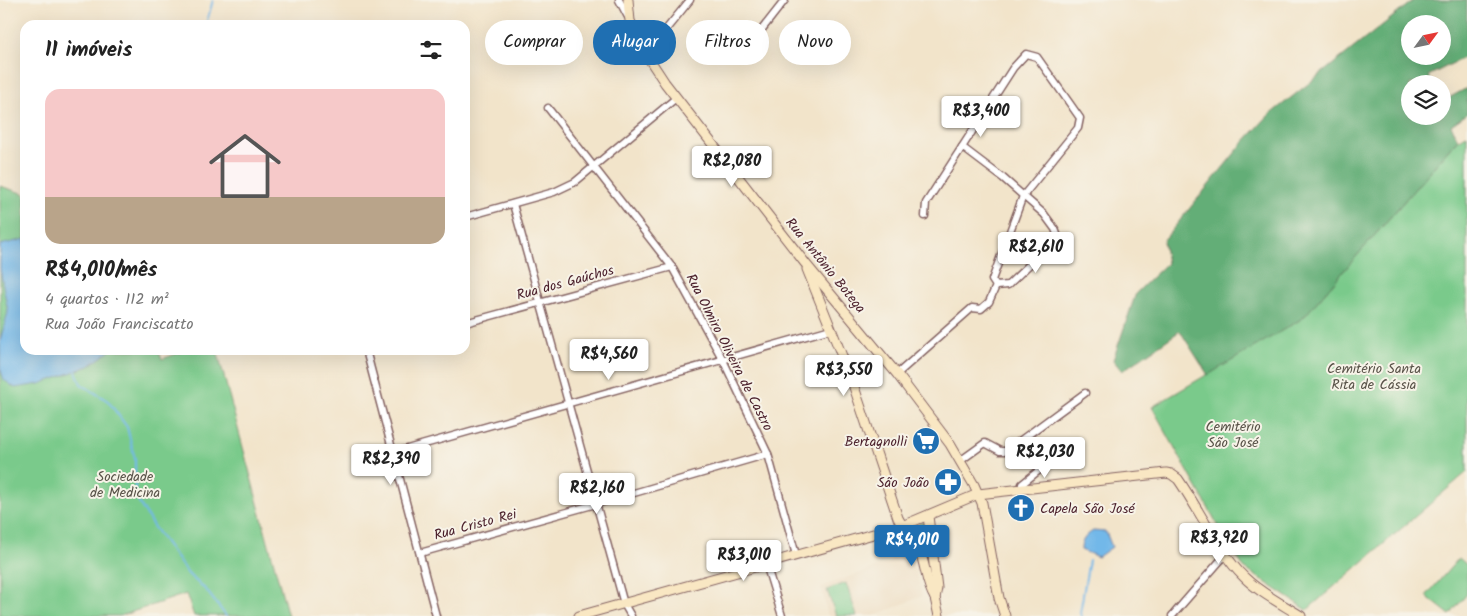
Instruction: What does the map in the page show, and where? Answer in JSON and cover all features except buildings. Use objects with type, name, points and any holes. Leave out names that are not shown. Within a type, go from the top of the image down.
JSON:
[{"type":"street","points":[[619,0],[629,20]]},
{"type":"street","name":"Rua Antônio Botega","points":[[628,0],[630,20]]},
{"type":"street","points":[[674,20],[690,0]]},
{"type":"street","points":[[769,20],[785,0]]},
{"type":"street","points":[[925,216],[926,203],[1021,57],[1026,54],[1037,57],[1080,118],[1080,123],[1078,128],[1023,196],[992,280],[996,286]]},
{"type":"street","name":"Rua Antônio Botega","points":[[654,65],[676,98],[805,263],[897,374],[950,444],[982,503],[999,598],[1005,616]]},
{"type":"street","points":[[470,216],[554,192],[575,182],[676,98]]},
{"type":"street","name":"Rua Olmiro Oliveira de Castro","points":[[548,108],[672,266],[723,360],[768,454],[796,555]]},
{"type":"street","points":[[962,147],[1003,178],[1044,214],[1057,234],[1055,240],[1008,286],[996,286]]},
{"type":"street","points":[[513,204],[624,604],[631,616]]},
{"type":"street","points":[[805,263],[852,381],[902,526],[920,552],[939,616]]},
{"type":"street","name":"Rua dos Gaúchos","points":[[470,322],[672,266]]},
{"type":"street","points":[[897,374],[972,308],[981,309],[989,302],[996,286]]},
{"type":"street","points":[[393,453],[831,330]]},
{"type":"street","points":[[367,355],[436,616]]},
{"type":"street","points":[[960,461],[984,443],[1000,451],[1006,451],[1085,393]]},
{"type":"street","name":"Rua Cristo Rei","points":[[420,552],[596,504],[768,454]]},
{"type":"street","points":[[1021,489],[1022,484],[1052,460]]},
{"type":"street","points":[[579,616],[902,526],[978,494],[1171,474],[1184,487],[1234,567],[1252,584],[1301,616]]},
{"type":"street","points":[[928,516],[936,588],[935,598]]},
{"type":"street","points":[[1172,616],[1226,554]]},
{"type":"street","points":[[766,564],[782,616]]},
{"type":"shaded area","points":[[896,534],[911,553],[922,596],[874,616],[828,616],[821,587],[891,562],[884,538]]},
{"type":"green space","points":[[1414,0],[1467,0],[1467,56],[1451,64],[1451,15],[1401,15],[1401,65],[1449,65],[1430,75],[1401,75],[1401,125],[1451,125],[1458,139],[1303,318],[1208,375],[1180,331],[1122,371],[1113,360],[1136,293],[1167,263],[1163,241],[1243,143],[1269,115]]},
{"type":"green space","points":[[1467,88],[1467,114],[1451,125],[1451,97]]},
{"type":"green space","name":"Cemitério Santa Rita de Cássia","points":[[1467,135],[1467,472],[1307,610],[1244,568],[1152,407],[1303,318],[1458,139]]},
{"type":"green space","name":"Sociedade de Medicina","points":[[0,186],[20,192],[20,355],[160,355],[162,359],[173,355],[218,355],[288,616],[194,616],[186,594],[120,616],[0,616]]},
{"type":"green space","points":[[923,522],[925,524],[932,580],[922,549],[908,529]]},
{"type":"green space","points":[[1459,558],[1467,565],[1467,594],[1450,615],[1426,596]]},
{"type":"green space","points":[[846,583],[857,616],[836,616],[827,590]]},
{"type":"water","points":[[20,240],[20,355],[104,355],[89,366],[40,384],[15,388],[4,380],[0,368],[0,340],[8,312],[0,269],[0,245]]},
{"type":"water","points":[[1093,531],[1106,532],[1112,547],[1098,557],[1081,550],[1084,539]]},
{"type":"waterway","points":[[207,20],[213,0]]},
{"type":"waterway","points":[[76,371],[81,384],[108,401],[127,427],[135,459],[135,496],[153,526],[188,574],[206,590],[226,616]]},
{"type":"waterway","points":[[1081,616],[1089,560]]},
{"type":"place","name":"Bertagnolli","points":[[926,441]]},
{"type":"place","name":"São João","points":[[948,482]]},
{"type":"place","name":"Capela São José","points":[[1021,508]]},
{"type":"park label","name":"Cemitério São José","points":[[1233,434]]}]
